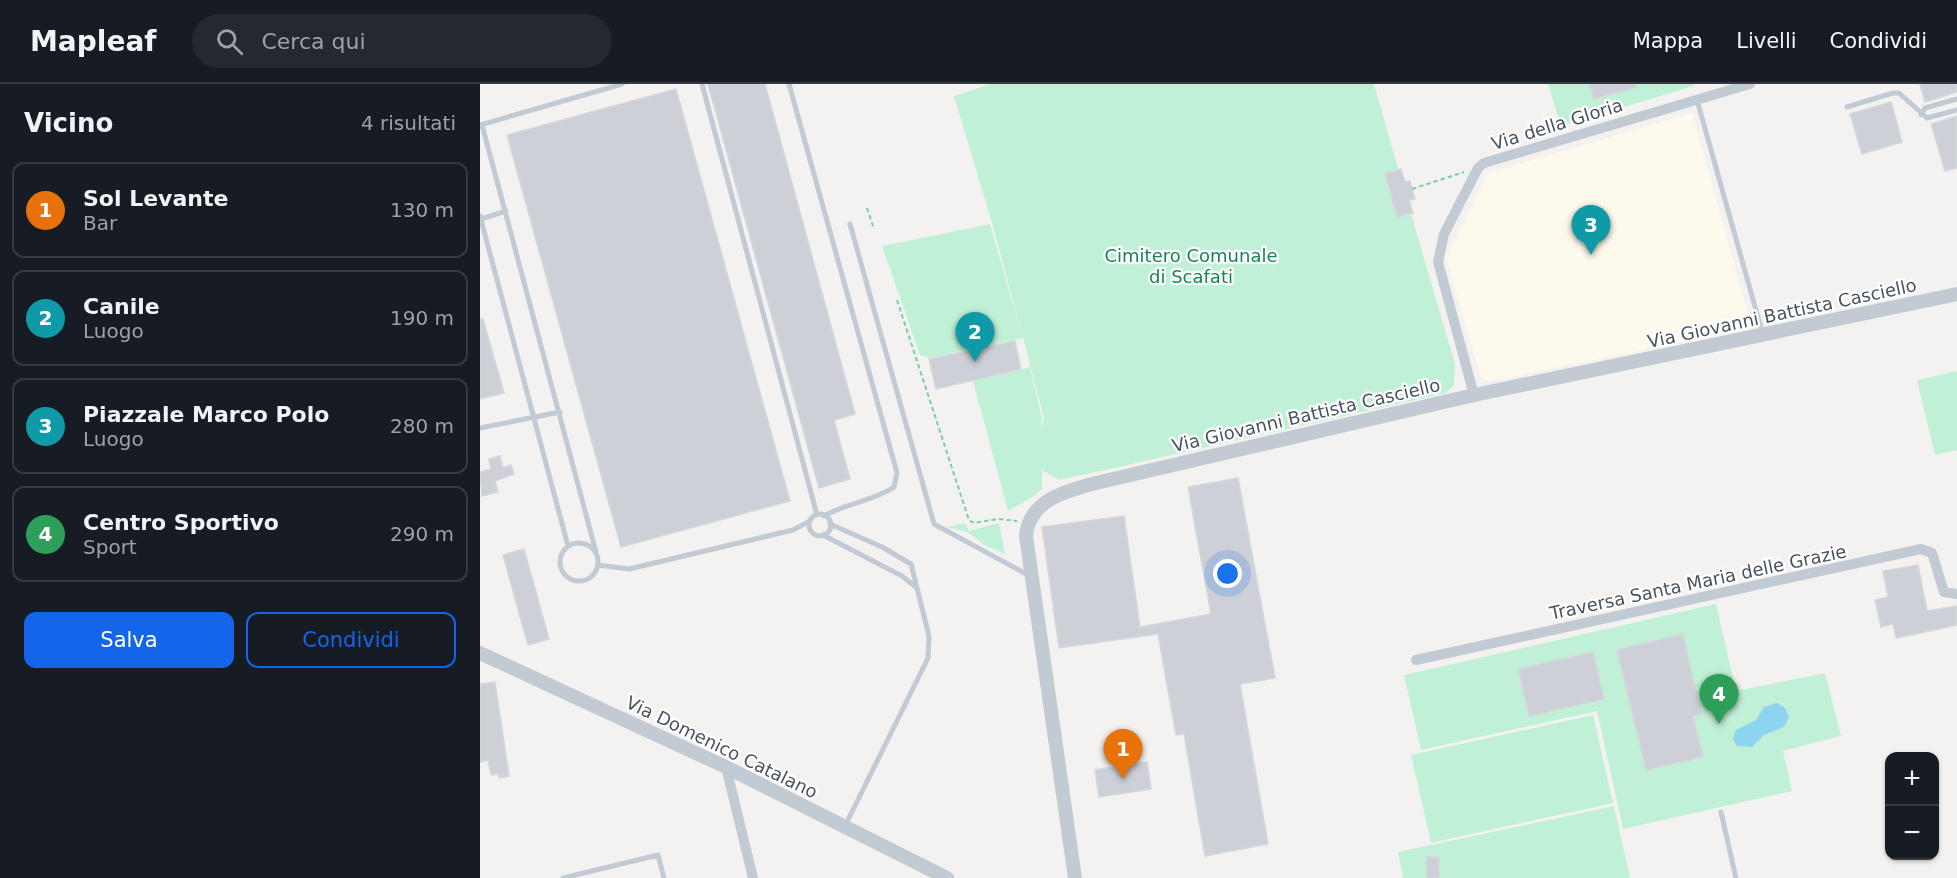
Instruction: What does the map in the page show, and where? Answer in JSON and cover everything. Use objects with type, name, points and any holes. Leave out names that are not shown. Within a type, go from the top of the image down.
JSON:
[{"type":"street","name":"Via della Gloria","points":[[1478,168],[1484,163],[1750,84]]},
{"type":"street","points":[[1474,395],[1438,262],[1444,234],[1478,168]]},
{"type":"street","name":"Via Giovanni Battista Casciello","points":[[1027,525],[1040,506],[1053,497],[1071,490],[1474,395],[1957,294]]},
{"type":"street","points":[[1027,525],[1031,577],[1075,878]]},
{"type":"street","name":"Traversa Santa Maria delle Grazie","points":[[1416,660],[1921,549],[1932,553],[1944,592],[1957,594]]},
{"type":"street","name":"Via Domenico Catalano","points":[[480,653],[726,767],[947,878]]},
{"type":"street","points":[[726,767],[753,878]]},
{"type":"lane","points":[[506,211],[480,217],[568,546],[560,562],[569,578],[580,581],[592,576],[598,565],[596,552],[506,211],[481,125],[622,84]]},
{"type":"lane","points":[[702,84],[821,515],[830,524],[905,559],[914,571],[929,636],[928,658],[845,826]]},
{"type":"lane","points":[[598,565],[629,569],[793,530],[821,515],[894,487],[897,473],[789,84]]},
{"type":"lane","points":[[1847,107],[1899,93],[1927,118],[1957,110]]},
{"type":"lane","points":[[1921,115],[1925,108],[1957,99]]},
{"type":"lane","points":[[1697,100],[1763,336]]},
{"type":"lane","points":[[850,224],[934,524],[948,534],[1031,577]]},
{"type":"lane","points":[[480,428],[560,412]]},
{"type":"lane","points":[[810,521],[813,533]]},
{"type":"lane","points":[[823,535],[829,531],[830,524]]},
{"type":"lane","points":[[793,530],[823,535],[907,579],[919,589]]},
{"type":"lane","points":[[568,546],[586,544],[596,552]]},
{"type":"lane","points":[[1721,812],[1736,878]]},
{"type":"lane","points":[[563,878],[658,855],[664,878]]},
{"type":"path","points":[[1412,189],[1478,168]]},
{"type":"path","points":[[867,208],[874,229]]},
{"type":"path","points":[[897,300],[969,520],[974,524],[982,524],[1012,518],[1027,525]]},
{"type":"shaded area","points":[[1692,113],[1752,328],[1491,381],[1481,378],[1446,257],[1488,173]]},
{"type":"green space","name":"Cimitero Comunale di Scafati","points":[[990,84],[1374,84],[1398,169],[1401,169],[1405,182],[1410,181],[1415,199],[1409,201],[1413,212],[1411,214],[1455,364],[1454,385],[1446,393],[1059,480],[1042,470],[1042,489],[1008,511],[973,381],[1030,367],[1042,418],[1041,428],[1044,418],[992,223],[954,96]]},
{"type":"green space","points":[[1548,84],[1693,84],[1694,86],[1561,126]]},
{"type":"green space","points":[[990,224],[1023,338],[929,358],[920,355],[882,246]]},
{"type":"green space","points":[[1957,371],[1957,450],[1935,455],[1917,380]]},
{"type":"green space","points":[[965,523],[969,531],[999,523],[1005,554],[984,545],[968,532],[946,527]]},
{"type":"green space","points":[[1716,604],[1736,691],[1825,673],[1841,736],[1783,751],[1792,791],[1623,829],[1597,711],[1421,750],[1404,675]]},
{"type":"green space","points":[[1593,715],[1613,803],[1431,843],[1411,755]]},
{"type":"green space","points":[[1614,806],[1630,878],[1403,878],[1398,852]]},
{"type":"water","points":[[1777,703],[1785,708],[1789,717],[1784,727],[1764,735],[1752,747],[1737,746],[1733,739],[1736,730],[1756,720],[1764,707]]},
{"type":"building","points":[[708,84],[765,84],[855,414],[834,420],[850,479],[819,488]]},
{"type":"building","points":[[1589,84],[1636,84],[1637,87],[1594,99]]},
{"type":"building","points":[[1920,84],[1957,84],[1957,92],[1925,102]]},
{"type":"building","points":[[676,89],[790,501],[621,547],[507,135]]},
{"type":"building","points":[[1891,102],[1902,142],[1862,154],[1850,114]]},
{"type":"building","points":[[1957,116],[1957,168],[1945,171],[1931,124]]},
{"type":"building","points":[[1401,169],[1405,182],[1410,181],[1415,199],[1409,200],[1413,213],[1397,217],[1385,173]]},
{"type":"building","points":[[480,319],[483,319],[504,393],[480,399]]},
{"type":"building","points":[[1015,341],[1021,369],[936,389],[929,359]]},
{"type":"building","points":[[500,456],[503,468],[511,465],[514,474],[495,481],[498,492],[482,496],[480,472],[491,469],[489,459]]},
{"type":"building","points":[[1238,478],[1275,678],[1240,684],[1268,844],[1205,856],[1184,734],[1176,735],[1158,634],[1059,648],[1042,527],[1124,516],[1140,627],[1211,614],[1188,487]]},
{"type":"building","points":[[524,549],[549,639],[528,645],[503,555]]},
{"type":"building","points":[[1918,565],[1927,611],[1957,606],[1957,625],[1896,638],[1893,624],[1881,627],[1875,600],[1888,597],[1883,571]]},
{"type":"building","points":[[1683,634],[1701,714],[1693,716],[1703,757],[1646,770],[1617,650]]},
{"type":"building","points":[[1593,652],[1604,699],[1529,716],[1518,669]]},
{"type":"building","points":[[495,682],[509,776],[499,778],[498,774],[491,775],[488,760],[480,762],[480,684]]},
{"type":"building","points":[[1147,762],[1151,789],[1099,797],[1095,770]]},
{"type":"building","points":[[1426,857],[1439,857],[1439,878],[1427,878]]},
{"type":"place","name":"Piazzale Marco Polo","points":[[1591,255]]},
{"type":"place","name":"Canile","points":[[975,362]]},
{"type":"place","name":"Centro Sportivo","points":[[1719,724]]},
{"type":"place","name":"Sol Levante","points":[[1123,779]]}]
